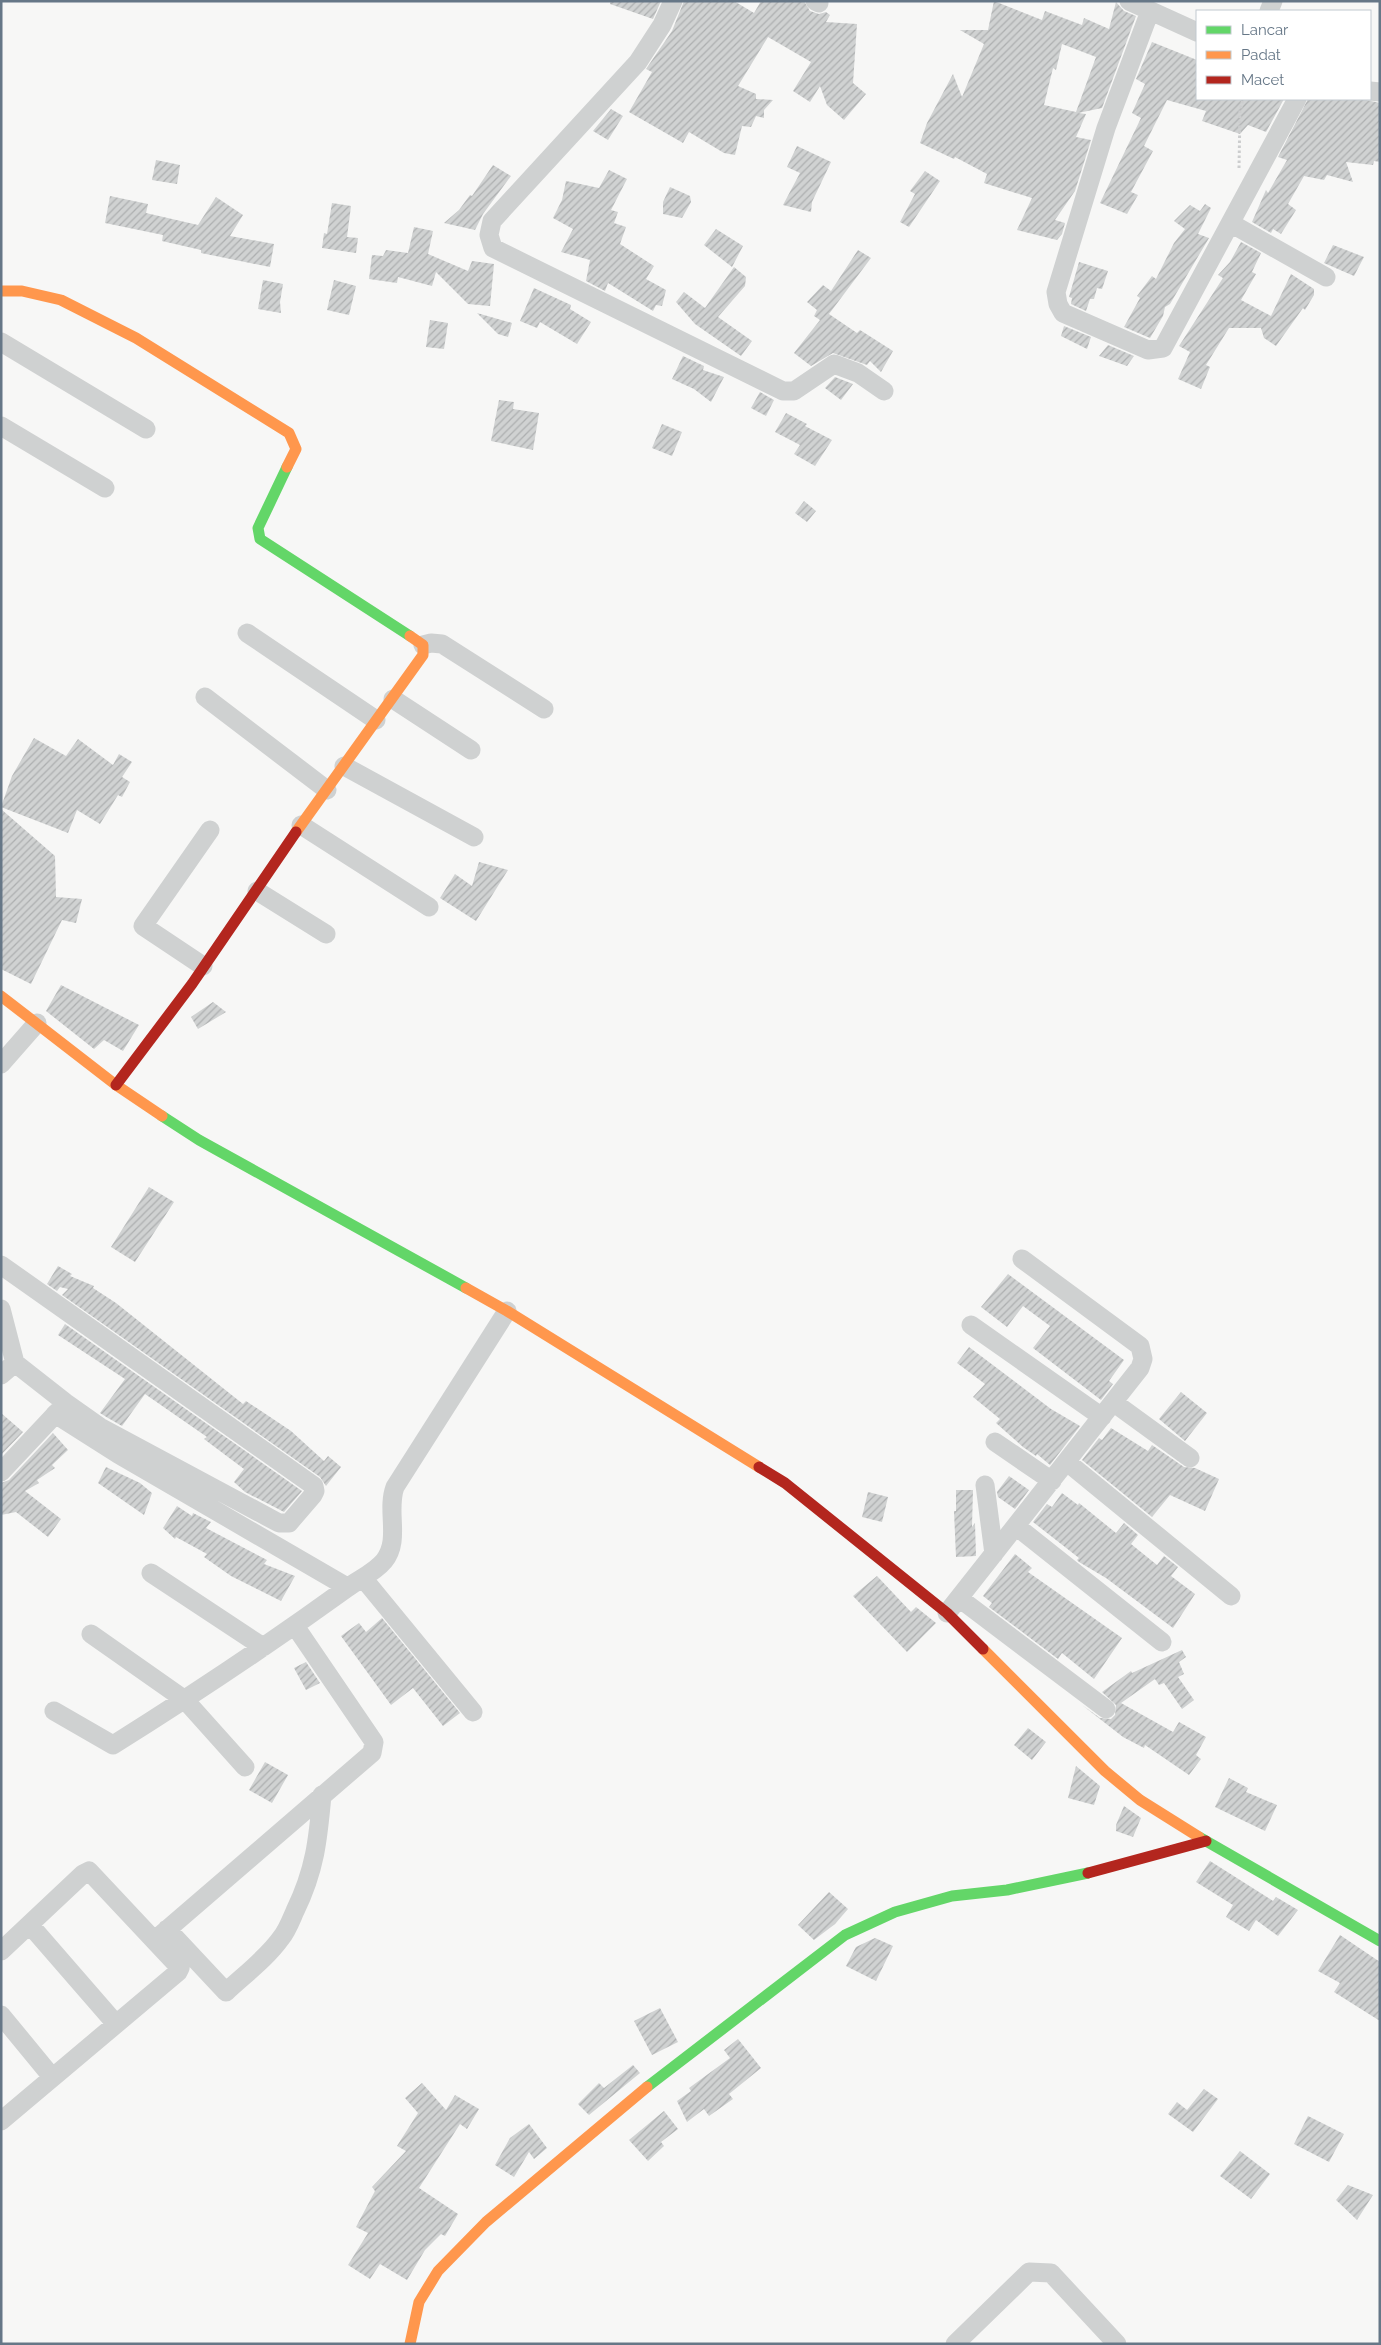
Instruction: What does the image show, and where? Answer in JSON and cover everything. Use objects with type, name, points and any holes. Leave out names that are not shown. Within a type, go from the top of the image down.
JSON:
[{"type":"street","points":[[673,1],[662,25],[638,62],[492,221],[489,235],[493,248],[783,391],[794,392],[834,364],[858,373],[884,391]]},
{"type":"street","points":[[1130,1],[1196,32]]},
{"type":"street","points":[[1150,11],[1092,172],[1056,292],[1058,304],[1063,313],[1148,350],[1163,348],[1232,224],[1268,149],[1296,100]]},
{"type":"street","points":[[1232,224],[1326,277]]},
{"type":"street","points":[[1,291],[22,290],[61,300],[136,338],[210,382],[289,433],[296,449],[258,528],[260,538],[424,645],[431,643],[442,644],[544,709]]},
{"type":"street","points":[[1,342],[146,429]]},
{"type":"street","points":[[1,426],[105,488]]},
{"type":"street","points":[[247,633],[376,720]]},
{"type":"street","points":[[116,1085],[204,966],[301,825],[393,699],[423,655],[424,645]]},
{"type":"street","points":[[204,697],[327,790]]},
{"type":"street","points":[[393,699],[471,750]]},
{"type":"street","points":[[344,766],[474,837]]},
{"type":"street","points":[[301,825],[429,907]]},
{"type":"street","points":[[204,966],[143,926],[210,830]]},
{"type":"street","points":[[257,891],[326,934]]},
{"type":"street","points":[[1,996],[116,1085],[199,1140],[507,1311],[784,1483],[947,1612],[1105,1771],[1140,1800],[1206,1841],[1380,1941]]},
{"type":"street","points":[[1,1064],[37,1023]]},
{"type":"street","points":[[947,1612],[1140,1368],[1143,1359],[1140,1346],[1022,1259]]},
{"type":"street","points":[[1,1265],[314,1486],[316,1491],[289,1523],[279,1523],[100,1427],[60,1409]]},
{"type":"street","points":[[1,1309],[8,1369],[60,1409],[355,1582],[473,1712]]},
{"type":"street","points":[[54,1711],[113,1745],[185,1700],[295,1626],[384,1561],[388,1553],[393,1529],[391,1498],[395,1487],[507,1311]]},
{"type":"street","points":[[971,1325],[1102,1417]]},
{"type":"street","points":[[1113,1402],[1190,1458]]},
{"type":"street","points":[[1,1472],[60,1409]]},
{"type":"street","points":[[995,1442],[1052,1481]]},
{"type":"street","points":[[1067,1462],[1230,1596]]},
{"type":"street","points":[[985,1485],[994,1554]]},
{"type":"street","points":[[1016,1526],[1162,1642]]},
{"type":"street","points":[[151,1573],[263,1647]]},
{"type":"street","points":[[959,1598],[1106,1709]]},
{"type":"street","points":[[161,1935],[372,1753],[374,1742],[295,1626]]},
{"type":"street","points":[[91,1634],[185,1700],[245,1767]]},
{"type":"street","points":[[1,1952],[82,1874],[89,1871],[226,1992],[269,1952],[282,1937],[307,1888],[316,1858],[322,1795]]},
{"type":"street","points":[[410,2344],[410,2336],[419,2302],[438,2271],[486,2222],[656,2079],[845,1935],[895,1912],[952,1896],[1007,1890],[1105,1869],[1206,1841]]},
{"type":"street","points":[[30,1925],[116,2024]]},
{"type":"street","points":[[1,2122],[178,1972],[178,1965],[161,1935]]},
{"type":"street","points":[[1,2015],[52,2077]]},
{"type":"street","points":[[956,2344],[1029,2272],[1041,2271],[1051,2273],[1117,2344]]},
{"type":"path","points":[[1238,176],[1240,111],[1244,100]]},
{"type":"building","points":[[610,1],[661,1],[653,19],[610,4]]},
{"type":"building","points":[[684,1],[734,1],[754,13],[761,1],[804,1],[810,11],[819,14],[826,12],[830,15],[826,22],[857,24],[853,83],[866,94],[844,120],[827,105],[820,86],[810,102],[793,91],[811,62],[768,37],[738,86],[756,94],[756,99],[773,100],[764,110],[764,118],[756,116],[751,127],[742,126],[735,155],[724,153],[689,132],[683,143],[629,112],[652,72],[646,69],[672,31]]},
{"type":"building","points":[[994,1],[1042,20],[1045,11],[1082,25],[1084,18],[1109,29],[1116,2],[1124,11],[1136,16],[1102,108],[1078,113],[1086,114],[1076,137],[1091,140],[1075,191],[1055,220],[1065,223],[1062,234],[1057,240],[1017,230],[1032,198],[984,183],[987,174],[955,157],[954,159],[920,143],[927,123],[953,74],[962,97],[984,44],[960,30],[988,30]],"holes":[[[1062,44],[1096,57],[1076,112],[1044,105],[1053,68],[1056,70]]]},
{"type":"building","points":[[1152,42],[1196,60],[1196,100],[1283,100],[1266,132],[1248,125],[1240,134],[1202,121],[1206,111],[1167,100],[1144,146],[1153,151],[1131,192],[1138,195],[1127,214],[1100,203],[1141,118],[1132,113],[1145,84],[1136,79]]},
{"type":"building","points":[[1307,100],[1366,100],[1380,103],[1380,162],[1374,161],[1373,165],[1346,162],[1353,182],[1327,175],[1324,180],[1304,176],[1288,204],[1296,210],[1281,234],[1273,229],[1271,233],[1252,222],[1266,190],[1268,193],[1287,160],[1278,157]]},
{"type":"building","points":[[611,109],[623,116],[608,140],[593,131]]},
{"type":"building","points":[[797,146],[831,162],[812,202],[811,212],[783,205],[800,173],[787,167]]},
{"type":"building","points":[[156,160],[180,165],[177,184],[152,180]]},
{"type":"building","points":[[493,165],[511,176],[483,214],[475,230],[444,223],[459,210],[470,195],[472,196]]},
{"type":"building","points":[[609,170],[627,179],[611,210],[618,212],[614,223],[626,227],[620,244],[654,266],[646,279],[666,290],[662,306],[656,305],[653,311],[608,283],[605,291],[586,281],[590,260],[561,252],[573,229],[553,218],[562,200],[566,181],[599,188]]},
{"type":"building","points":[[925,171],[940,181],[909,227],[900,222],[915,194],[910,191]]},
{"type":"building","points":[[670,187],[690,196],[691,202],[682,218],[663,214],[663,202]]},
{"type":"building","points":[[110,196],[148,204],[146,213],[198,225],[216,197],[243,215],[230,236],[274,244],[270,267],[201,253],[201,250],[162,241],[163,235],[105,223]]},
{"type":"building","points":[[332,203],[351,206],[347,237],[358,238],[356,253],[322,248],[324,233],[327,234]]},
{"type":"building","points":[[1205,204],[1211,208],[1198,234],[1209,238],[1170,304],[1165,307],[1163,316],[1150,338],[1124,327],[1140,298],[1137,296],[1152,276],[1156,279],[1174,243],[1185,229],[1174,221],[1190,205],[1200,211]]},
{"type":"building","points":[[414,227],[433,231],[428,254],[468,271],[472,261],[494,264],[490,306],[468,304],[436,272],[432,286],[398,277],[397,283],[369,279],[372,255],[383,256],[386,250],[408,253]]},
{"type":"building","points":[[716,229],[743,246],[732,267],[704,245]]},
{"type":"building","points":[[1241,242],[1261,253],[1252,272],[1256,274],[1241,300],[1271,316],[1291,274],[1314,289],[1314,295],[1305,310],[1303,308],[1276,346],[1264,338],[1261,328],[1229,328],[1206,365],[1210,367],[1201,389],[1178,379],[1190,352],[1179,346],[1223,278],[1218,275],[1230,262]]},
{"type":"building","points":[[1333,245],[1364,257],[1354,276],[1324,263]]},
{"type":"building","points":[[858,250],[871,258],[829,314],[857,333],[860,330],[893,351],[881,372],[870,361],[867,365],[833,353],[811,366],[794,353],[820,320],[814,316],[817,310],[807,302],[823,285],[831,291]]},
{"type":"building","points":[[1079,262],[1108,271],[1102,289],[1097,288],[1094,299],[1090,299],[1086,311],[1071,304],[1072,298],[1069,297]]},
{"type":"building","points":[[734,267],[746,277],[745,286],[718,317],[752,341],[741,356],[695,324],[676,302],[684,292],[705,308]]},
{"type":"building","points":[[263,280],[283,284],[280,302],[281,313],[258,309]]},
{"type":"building","points":[[334,280],[356,286],[349,315],[327,310]]},
{"type":"building","points":[[534,288],[571,305],[570,309],[591,322],[577,344],[540,322],[537,328],[520,321]]},
{"type":"building","points":[[477,313],[512,323],[508,337],[498,334]]},
{"type":"building","points":[[430,320],[448,323],[444,349],[426,347]]},
{"type":"building","points":[[1064,326],[1091,337],[1087,349],[1061,336]]},
{"type":"building","points":[[1108,345],[1134,356],[1127,366],[1099,356]]},
{"type":"building","points":[[683,356],[704,366],[703,370],[724,377],[711,402],[694,389],[672,379]]},
{"type":"building","points":[[835,377],[853,384],[841,400],[825,388]]},
{"type":"building","points":[[760,392],[774,400],[766,416],[751,408]]},
{"type":"building","points":[[499,400],[514,402],[513,409],[539,413],[533,450],[491,441]]},
{"type":"building","points":[[786,413],[807,424],[805,426],[832,440],[815,466],[794,454],[800,445],[775,432]]},
{"type":"building","points":[[662,424],[682,432],[672,456],[652,448]]},
{"type":"building","points":[[804,501],[816,511],[807,522],[795,513]]},
{"type":"building","points":[[34,738],[66,756],[78,739],[113,765],[119,754],[132,762],[122,777],[130,782],[122,797],[118,795],[100,824],[77,810],[68,833],[1,807],[12,776]]},
{"type":"building","points":[[1,809],[55,856],[56,897],[82,899],[76,923],[62,920],[31,984],[1,969]]},
{"type":"building","points":[[479,862],[508,870],[476,921],[440,898],[455,874],[472,886]]},
{"type":"building","points":[[61,985],[139,1025],[123,1051],[104,1040],[94,1049],[46,1011]]},
{"type":"building","points":[[213,1002],[226,1012],[198,1029],[191,1017]]},
{"type":"building","points":[[149,1187],[174,1202],[135,1262],[111,1247]]},
{"type":"building","points":[[58,1266],[72,1274],[70,1276],[94,1286],[93,1288],[116,1303],[243,1404],[246,1401],[291,1431],[324,1461],[328,1456],[341,1467],[326,1486],[320,1477],[62,1295],[68,1289],[60,1287],[57,1291],[47,1284]]},
{"type":"building","points":[[1008,1274],[1124,1360],[1109,1381],[1113,1384],[1101,1400],[1033,1348],[1050,1326],[1023,1306],[1007,1327],[981,1307]]},
{"type":"building","points":[[65,1324],[302,1491],[284,1512],[245,1492],[234,1482],[244,1469],[204,1439],[207,1437],[145,1394],[122,1426],[100,1413],[125,1379],[58,1335]]},
{"type":"building","points":[[969,1347],[1051,1409],[1080,1426],[1050,1465],[1037,1454],[1036,1456],[1023,1447],[996,1423],[1000,1419],[973,1397],[985,1384],[957,1363]]},
{"type":"building","points":[[1181,1392],[1207,1413],[1185,1441],[1159,1419]]},
{"type":"building","points":[[1,1413],[23,1432],[1,1455]]},
{"type":"building","points":[[1111,1428],[1148,1451],[1152,1445],[1184,1467],[1195,1468],[1219,1479],[1205,1511],[1170,1495],[1152,1517],[1082,1460],[1099,1438],[1102,1440]]},
{"type":"building","points":[[53,1433],[68,1450],[52,1465],[55,1468],[37,1480],[39,1483],[25,1491],[61,1519],[48,1537],[16,1512],[1,1515],[1,1483],[9,1480]]},
{"type":"building","points":[[106,1467],[140,1483],[152,1493],[144,1515],[98,1483]]},
{"type":"building","points":[[1009,1476],[1029,1490],[1015,1509],[998,1497],[997,1492]]},
{"type":"building","points":[[956,1490],[973,1490],[972,1527],[975,1523],[976,1556],[956,1557],[954,1511],[956,1511]]},
{"type":"building","points":[[868,1492],[888,1497],[882,1522],[862,1517]]},
{"type":"building","points":[[1062,1493],[1078,1505],[1079,1503],[1116,1533],[1124,1523],[1138,1535],[1131,1544],[1157,1565],[1164,1556],[1178,1567],[1171,1576],[1195,1594],[1173,1628],[1106,1578],[1079,1562],[1077,1560],[1079,1558],[1033,1522],[1047,1504],[1052,1507]]},
{"type":"building","points":[[177,1506],[192,1516],[193,1513],[211,1522],[206,1528],[267,1560],[264,1564],[295,1576],[281,1601],[231,1576],[204,1557],[207,1554],[176,1537],[175,1539],[163,1528]]},
{"type":"building","points":[[1015,1554],[1032,1568],[1028,1572],[1122,1638],[1094,1679],[1062,1653],[1058,1659],[989,1607],[992,1603],[983,1596]]},
{"type":"building","points":[[877,1576],[911,1612],[916,1607],[936,1623],[907,1652],[853,1596]]},
{"type":"building","points":[[382,1618],[460,1713],[443,1726],[413,1688],[391,1705],[341,1636],[359,1623],[366,1632]]},
{"type":"building","points":[[1182,1650],[1186,1657],[1179,1662],[1184,1674],[1178,1677],[1194,1700],[1182,1709],[1164,1683],[1159,1685],[1155,1679],[1121,1703],[1173,1732],[1179,1722],[1206,1737],[1196,1755],[1201,1759],[1189,1775],[1145,1745],[1144,1748],[1123,1737],[1082,1705],[1100,1718],[1111,1719],[1115,1715],[1116,1705],[1102,1692],[1131,1671],[1132,1673]]},
{"type":"building","points":[[306,1662],[320,1683],[306,1690],[294,1668]]},
{"type":"building","points":[[1028,1728],[1046,1742],[1032,1760],[1014,1745]]},
{"type":"building","points":[[265,1762],[288,1775],[272,1803],[249,1790]]},
{"type":"building","points":[[1076,1766],[1100,1786],[1094,1805],[1068,1798]]},
{"type":"building","points":[[1229,1778],[1248,1788],[1246,1792],[1277,1805],[1265,1831],[1215,1807]]},
{"type":"building","points":[[1124,1806],[1141,1818],[1133,1837],[1116,1831],[1116,1825]]},
{"type":"building","points":[[1210,1861],[1273,1901],[1276,1897],[1298,1910],[1278,1936],[1256,1920],[1249,1931],[1226,1917],[1233,1905],[1196,1882]]},
{"type":"building","points":[[829,1892],[848,1909],[835,1924],[814,1940],[798,1925]]},
{"type":"building","points":[[1340,1935],[1380,1962],[1380,2021],[1334,1992],[1340,1983],[1318,1971]]},
{"type":"building","points":[[875,1938],[893,1946],[876,1981],[846,1966],[856,1947]]},
{"type":"building","points":[[660,2008],[678,2042],[652,2055],[634,2021]]},
{"type":"building","points":[[738,2039],[761,2068],[729,2094],[733,2099],[709,2116],[704,2109],[687,2122],[677,2101],[691,2091],[689,2088],[730,2058],[724,2050]]},
{"type":"building","points":[[633,2065],[640,2073],[589,2115],[578,2104],[599,2083],[604,2088]]},
{"type":"building","points":[[422,2083],[446,2110],[455,2095],[479,2109],[467,2129],[460,2124],[419,2188],[458,2214],[445,2236],[441,2234],[425,2250],[407,2280],[380,2264],[370,2279],[348,2265],[368,2233],[356,2227],[375,2191],[372,2187],[406,2151],[397,2146],[418,2113],[405,2098]]},
{"type":"building","points":[[1204,2089],[1218,2099],[1193,2132],[1168,2114],[1177,2102],[1187,2110]]},
{"type":"building","points":[[664,2111],[678,2129],[661,2142],[664,2146],[648,2161],[629,2140]]},
{"type":"building","points":[[1308,2116],[1344,2134],[1329,2162],[1294,2144]]},
{"type":"building","points":[[529,2124],[547,2148],[534,2159],[529,2152],[514,2177],[495,2165],[510,2138]]},
{"type":"building","points":[[1240,2151],[1270,2174],[1251,2199],[1220,2176]]},
{"type":"building","points":[[1348,2185],[1373,2195],[1357,2220],[1336,2200]]},
{"type":"traffic: fast","points":[[287,467],[258,528],[260,539],[410,636]]},
{"type":"traffic: fast","points":[[162,1116],[199,1140],[466,1288]]},
{"type":"traffic: fast","points":[[1199,1837],[1380,1941]]},
{"type":"traffic: fast","points":[[647,2087],[845,1935],[895,1912],[952,1896],[1007,1890],[1088,1873]]},
{"type":"traffic: slow","points":[[1,291],[22,291],[61,300],[136,338],[289,433],[296,449],[287,467]]},
{"type":"traffic: slow","points":[[296,832],[423,655],[423,645],[410,636]]},
{"type":"traffic: slow","points":[[1,996],[116,1085],[162,1116]]},
{"type":"traffic: slow","points":[[466,1288],[507,1311],[759,1467]]},
{"type":"traffic: slow","points":[[983,1649],[1105,1771],[1140,1800],[1199,1837]]},
{"type":"traffic: slow","points":[[410,2344],[419,2302],[438,2271],[486,2222],[647,2087]]},
{"type":"traffic: jam","points":[[116,1085],[192,984],[296,832]]},
{"type":"traffic: jam","points":[[759,1467],[785,1483],[947,1613],[983,1649]]},
{"type":"traffic: jam","points":[[1088,1873],[1206,1841]]}]
